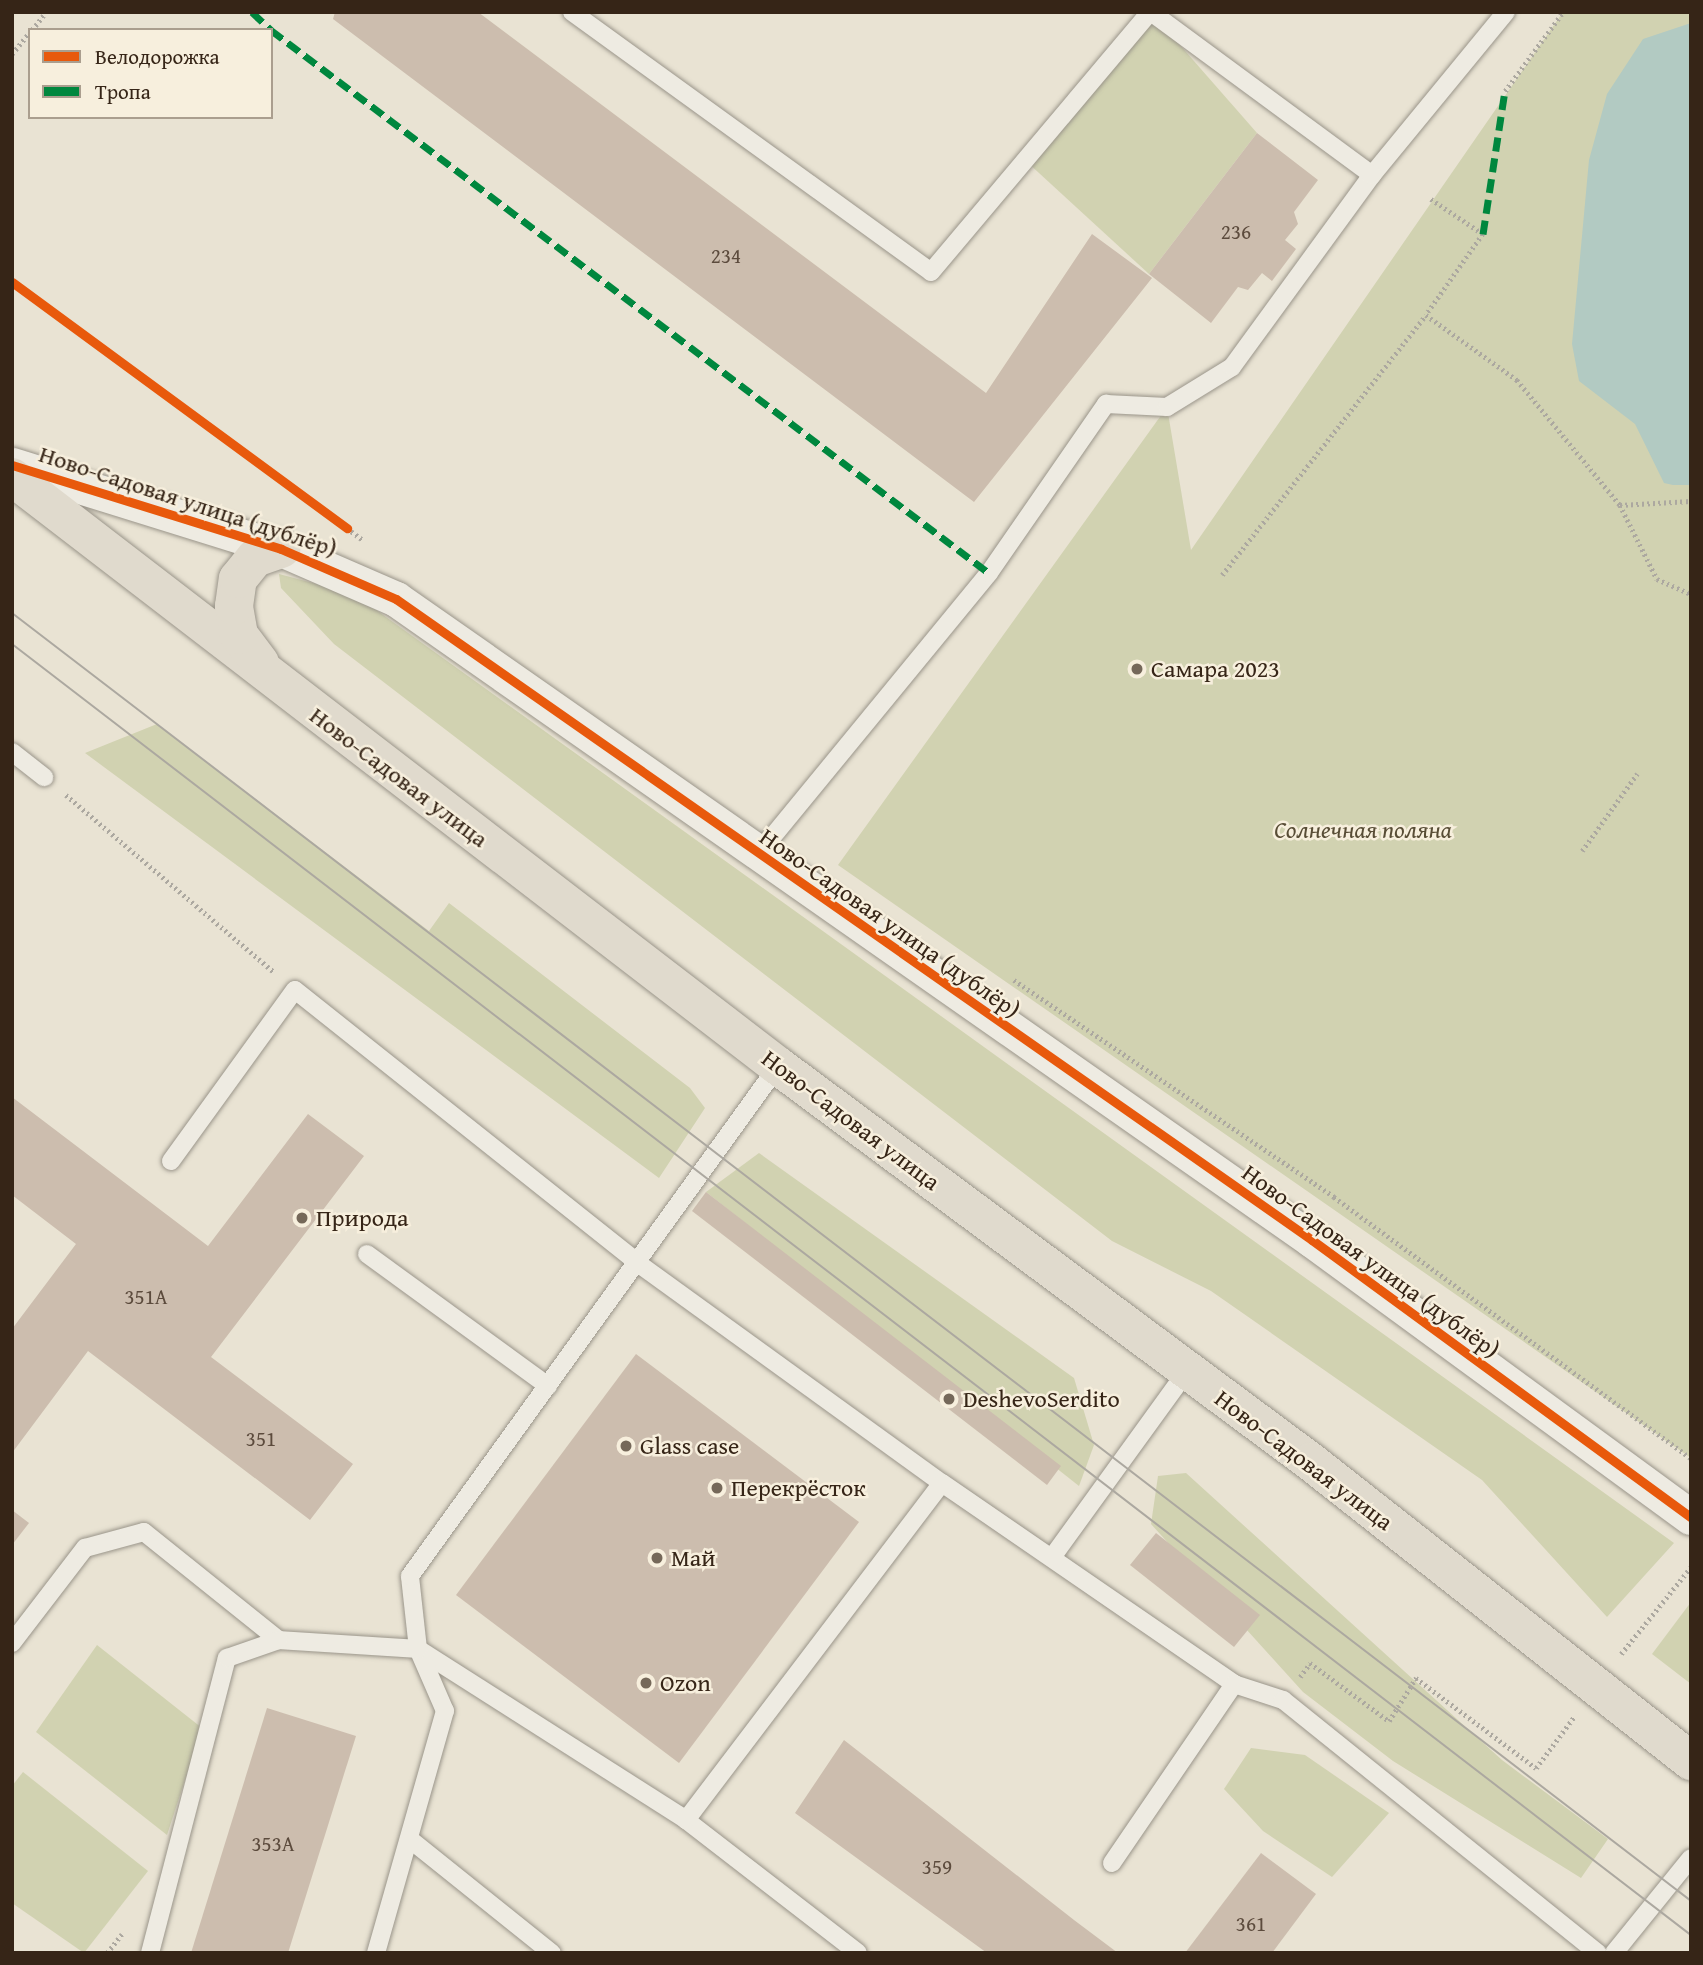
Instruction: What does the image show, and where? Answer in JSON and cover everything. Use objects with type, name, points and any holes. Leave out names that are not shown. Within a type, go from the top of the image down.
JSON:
[{"type":"main road","name":"Ново-Садовая улица","points":[[12,477],[778,1066],[1597,1684],[1691,1761]]},
{"type":"main road","points":[[274,681],[239,635],[234,606],[239,579],[255,558],[281,550]]},
{"type":"street","name":"Ново-Садовая улица (дублёр)","points":[[12,465],[281,550],[396,599],[1312,1240],[1691,1517]]},
{"type":"lane","points":[[572,12],[931,272],[1151,12],[1372,175]]},
{"type":"lane","points":[[759,853],[989,573],[1106,404],[1167,407],[1232,367],[1372,175],[1506,12]]},
{"type":"lane","points":[[12,752],[44,776]]},
{"type":"lane","points":[[170,1161],[295,990],[639,1264],[942,1483],[1053,1556],[1234,1684],[1283,1700],[1598,1953]]},
{"type":"lane","points":[[376,1953],[412,1841],[445,1711],[418,1649],[410,1576],[639,1264],[778,1066]]},
{"type":"lane","points":[[367,1254],[548,1386]]},
{"type":"lane","points":[[1053,1556],[1185,1373]]},
{"type":"lane","points":[[686,1819],[942,1483]]},
{"type":"lane","points":[[12,1643],[85,1548],[144,1532],[279,1640]]},
{"type":"lane","points":[[150,1953],[227,1658],[279,1640],[418,1649],[686,1819],[859,1953]]},
{"type":"lane","points":[[1112,1863],[1234,1684]]},
{"type":"lane","points":[[412,1841],[552,1953]]},
{"type":"lane","points":[[1614,1953],[1691,1858]]},
{"type":"path","points":[[33,28],[46,12]]},
{"type":"path","points":[[1505,90],[1563,12]]},
{"type":"path","points":[[12,54],[28,35]]},
{"type":"path","points":[[1222,575],[1426,316],[1483,234],[1431,199]]},
{"type":"path","points":[[1426,316],[1517,380],[1620,505],[1657,579],[1691,594]]},
{"type":"path","points":[[1620,505],[1691,501]]},
{"type":"path","points":[[336,520],[347,528]]},
{"type":"path","points":[[1582,851],[1637,774]]},
{"type":"path","points":[[44,776],[295,990]]},
{"type":"path","points":[[1283,1700],[1310,1663],[1389,1721],[1416,1678],[1536,1768],[1597,1684],[1691,1567]]},
{"type":"green space","points":[[1151,12],[1257,133],[1149,274],[1027,162]]},
{"type":"green space","name":"Солнечная поляна","points":[[1563,12],[1691,12],[1691,1458],[838,865],[1167,407],[1191,550]]},
{"type":"green space","points":[[279,574],[354,594],[1674,1543],[1607,1617],[1482,1480],[1211,1291],[1112,1241],[334,644],[281,588]]},
{"type":"green space","points":[[157,724],[429,931],[449,903],[690,1088],[705,1108],[659,1178],[85,753]]},
{"type":"green space","points":[[759,1153],[1074,1378],[1094,1445],[1079,1486],[706,1192]]},
{"type":"green space","points":[[1186,1473],[1502,1760],[1608,1839],[1581,1878],[1393,1761],[1303,1692],[1151,1524],[1158,1476]]},
{"type":"green space","points":[[1691,1602],[1691,1684],[1652,1654]]},
{"type":"green space","points":[[97,1645],[202,1728],[167,1835],[36,1732]]},
{"type":"green space","points":[[1251,1748],[1305,1755],[1389,1813],[1332,1877],[1263,1831],[1224,1789]]},
{"type":"green space","points":[[23,1772],[148,1871],[84,1953],[12,1903],[12,1786]]},
{"type":"water","points":[[1691,23],[1691,485],[1673,485],[1664,483],[1635,424],[1579,381],[1572,344],[1589,160],[1607,94],[1643,39]]},
{"type":"building","points":[[335,12],[478,12],[986,393],[1092,234],[1152,278],[974,502],[333,19]]},
{"type":"building","points":[[1257,133],[1318,180],[1294,212],[1298,224],[1285,240],[1296,249],[1272,281],[1262,273],[1248,290],[1238,287],[1211,323],[1149,274]]},
{"type":"building","points":[[12,1097],[208,1246],[308,1114],[364,1156],[211,1357],[353,1464],[310,1520],[88,1351],[12,1453],[12,1329],[76,1244],[12,1195]]},
{"type":"building","points":[[706,1192],[1061,1466],[1047,1485],[692,1211]]},
{"type":"building","name":"Май","points":[[636,1354],[859,1522],[679,1763],[456,1595]]},
{"type":"building","points":[[12,1510],[29,1523],[12,1545]]},
{"type":"building","points":[[1156,1533],[1260,1615],[1234,1647],[1130,1565]]},
{"type":"building","points":[[267,1708],[356,1736],[288,1953],[191,1953]]},
{"type":"building","points":[[844,1740],[1118,1953],[987,1953],[795,1813]]},
{"type":"building","points":[[1261,1853],[1316,1894],[1272,1953],[1185,1953]]},
{"type":"tram line","points":[[12,613],[1691,1901]]},
{"type":"tram line","points":[[12,644],[1691,1935]]},
{"type":"marked path","points":[[252,12],[269,28]]},
{"type":"marked path","points":[[273,32],[989,573]]},
{"type":"marked path","points":[[1483,234],[1505,91]]},
{"type":"cycle path","points":[[12,282],[347,528]]},
{"type":"cycle path","points":[[12,465],[281,549],[396,599],[1312,1240],[1691,1517]]},
{"type":"place","name":"Самара 2023","points":[[1137,669]]},
{"type":"place","name":"Природа","points":[[302,1218]]},
{"type":"place","name":"DeshevoSerdito","points":[[949,1399]]},
{"type":"place","name":"Glass case","points":[[626,1446]]},
{"type":"place","name":"Перекрёсток","points":[[717,1488]]},
{"type":"place","name":"Май","points":[[657,1558]]},
{"type":"place","name":"Ozon","points":[[646,1683]]}]
